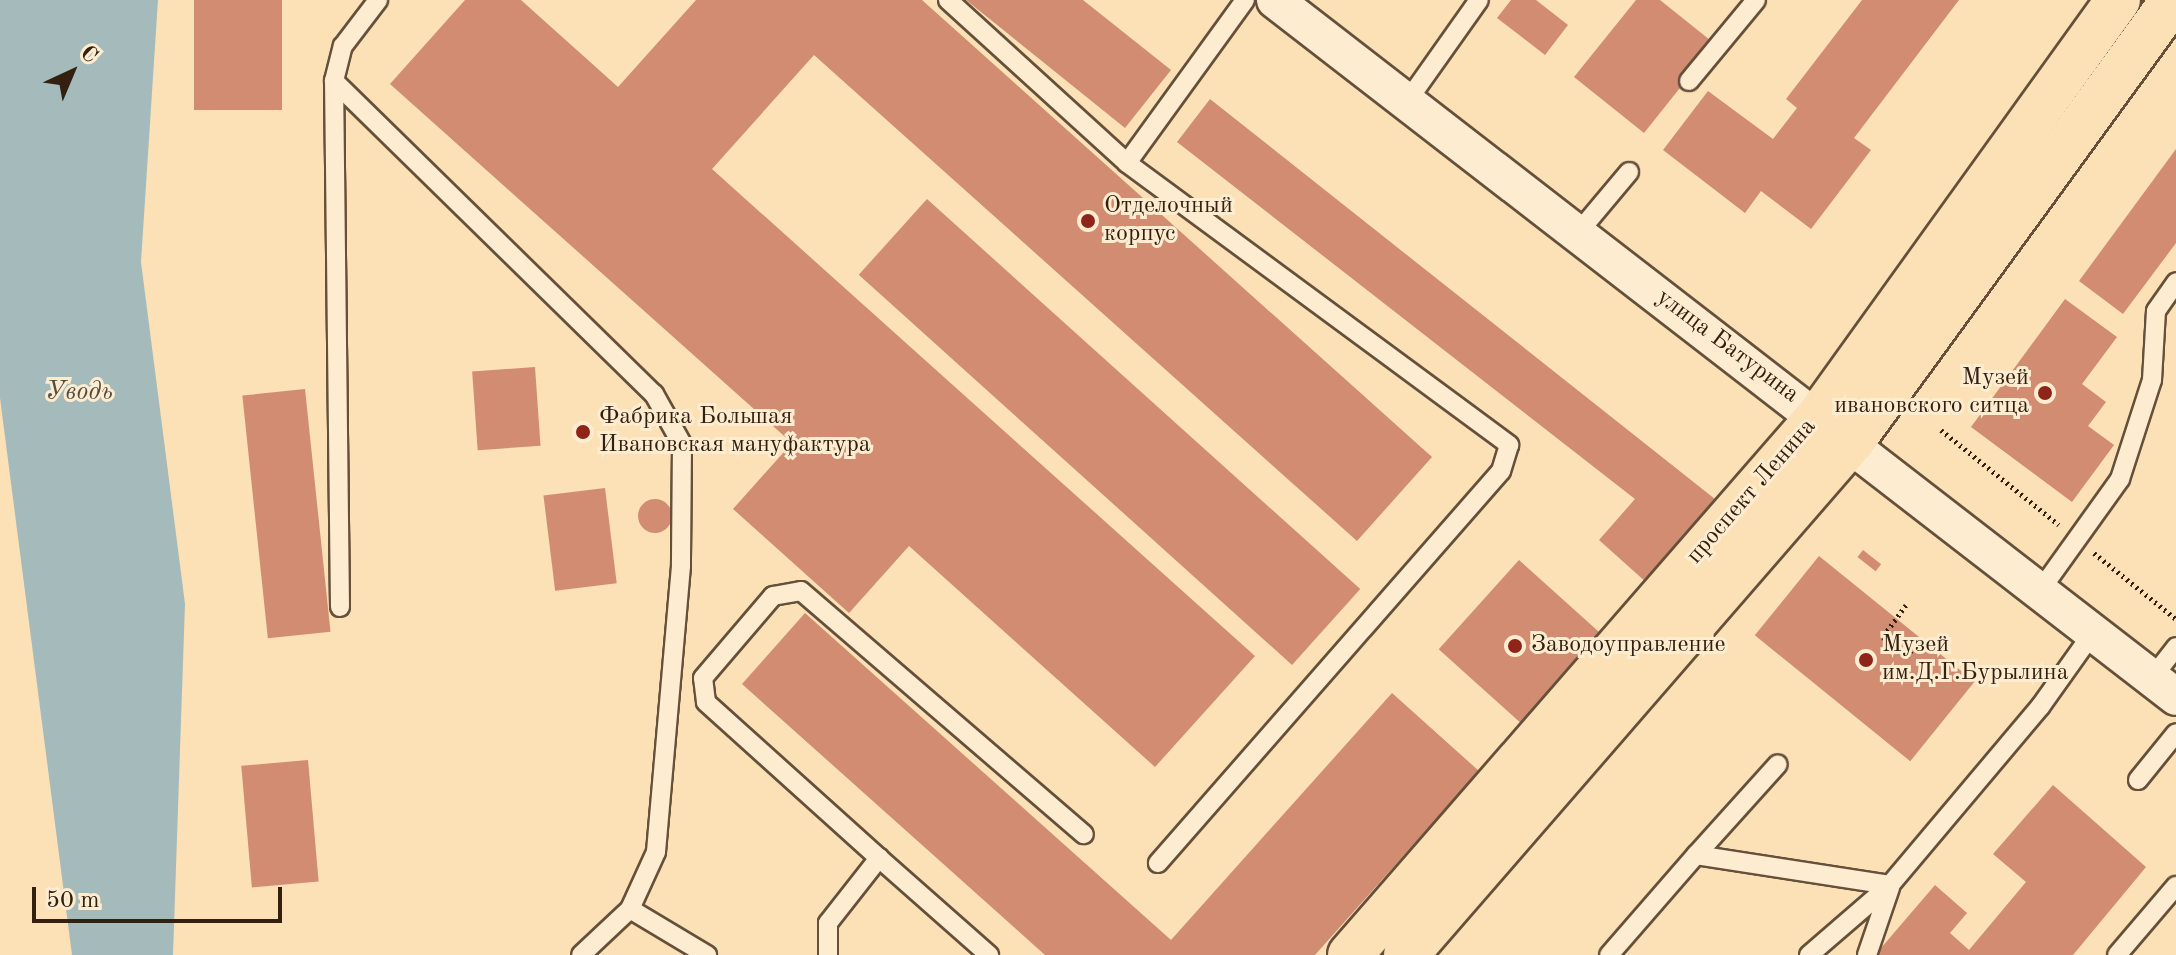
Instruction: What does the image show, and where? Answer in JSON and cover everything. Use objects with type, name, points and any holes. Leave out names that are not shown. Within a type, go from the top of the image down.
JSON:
[{"type":"highway","name":"проспект Ленина","points":[[1350,955],[1836,428],[2118,0]]},
{"type":"highway","name":"проспект Ленина","points":[[1406,955],[1836,428],[2173,0]]},
{"type":"street","name":"улица Батурина","points":[[1275,0],[1577,234],[1836,428],[2042,588],[2164,688]]},
{"type":"lane","points":[[340,607],[334,81],[343,46],[378,0]]},
{"type":"lane","points":[[948,0],[1127,163],[1509,445],[1501,471],[1158,863]]},
{"type":"lane","points":[[1127,163],[1245,0]]},
{"type":"lane","points":[[1406,103],[1479,0]]},
{"type":"lane","points":[[1689,81],[1756,0]]},
{"type":"lane","points":[[334,81],[654,394],[682,444],[681,566],[656,852],[630,909],[581,955]]},
{"type":"lane","points":[[1577,234],[1629,172]]},
{"type":"lane","points":[[2042,588],[2120,479],[2152,380],[2156,311],[2176,282]]},
{"type":"lane","points":[[989,955],[706,702],[703,678],[713,663],[773,596],[787,590],[801,591],[1084,834]]},
{"type":"lane","points":[[1809,955],[1890,885],[2040,707],[2094,631]]},
{"type":"lane","points":[[2164,688],[2176,647]]},
{"type":"lane","points":[[2138,780],[2176,733]]},
{"type":"lane","points":[[1609,955],[1778,764]]},
{"type":"lane","points":[[1696,855],[1890,885]]},
{"type":"lane","points":[[828,955],[828,923],[879,858]]},
{"type":"lane","points":[[1867,955],[1890,885]]},
{"type":"lane","points":[[2117,955],[2176,886]]},
{"type":"lane","points":[[630,909],[707,955]]},
{"type":"path","points":[[1906,605],[1883,637],[1907,657],[1919,638]]},
{"type":"water","name":"Уводь","points":[[0,0],[158,0],[141,262],[185,604],[173,955],[72,955],[0,398]]},
{"type":"building","points":[[194,0],[282,0],[282,110],[194,110]]},
{"type":"building","points":[[465,0],[521,0],[618,87],[696,0],[922,0],[1432,457],[1357,541],[814,55],[712,169],[1255,656],[1155,767],[909,546],[849,613],[733,509],[792,443],[390,84]]},
{"type":"building","points":[[966,0],[1083,0],[1171,70],[1125,128]]},
{"type":"building","points":[[1511,0],[1536,0],[1568,25],[1545,55],[1497,18]]},
{"type":"building","points":[[1636,0],[1660,0],[1715,44],[1644,133],[1574,77]]},
{"type":"building","points":[[1862,0],[1959,0],[1854,138],[1871,150],[1811,229],[1761,191],[1745,213],[1663,150],[1708,91],[1773,139],[1797,108],[1786,99]]},
{"type":"building","points":[[1210,99],[1720,503],[1647,583],[1599,540],[1635,499],[1177,142]]},
{"type":"building","points":[[2176,149],[2176,243],[2123,314],[2079,281]]},
{"type":"building","points":[[927,199],[1360,589],[1292,665],[859,275]]},
{"type":"building","name":"Музей ивановского ситца","points":[[2065,299],[2117,337],[2082,384],[2106,402],[2088,426],[2114,445],[2072,502],[1971,427]]},
{"type":"building","points":[[535,367],[541,446],[478,450],[472,371]]},
{"type":"building","points":[[305,389],[331,632],[268,638],[242,396]]},
{"type":"building","points":[[605,488],[617,583],[555,591],[543,496]]},
{"type":"building","points":[[655,499],[667,504],[672,516],[667,528],[655,533],[643,528],[638,516],[643,504]]},
{"type":"building","points":[[1863,550],[1881,564],[1876,571],[1857,557]]},
{"type":"building","name":"Музей им.Д.Г.Бурылина","points":[[1819,556],[1974,682],[1910,761],[1755,635]]},
{"type":"building","points":[[1519,560],[1601,634],[1520,723],[1439,649]]},
{"type":"building","points":[[805,613],[1171,940],[1392,693],[1479,771],[1315,955],[1045,955],[742,684]]},
{"type":"building","points":[[308,760],[319,882],[252,887],[241,766]]},
{"type":"building","points":[[2053,785],[2146,867],[2073,955],[1875,955],[1935,885],[1967,913],[1950,933],[1969,950],[2026,882],[1993,854]]},
{"type":"place","name":"Отделочный корпус","points":[[1088,221]]},
{"type":"place","name":"Музей ивановского ситца","points":[[2045,393]]},
{"type":"place","name":"Фабрика Большая Ивановская мануфактура","points":[[583,432]]},
{"type":"place","name":"Заводоуправление","points":[[1515,646]]},
{"type":"place","name":"Музей им.Д.Г.Бурылина","points":[[1866,660]]}]
